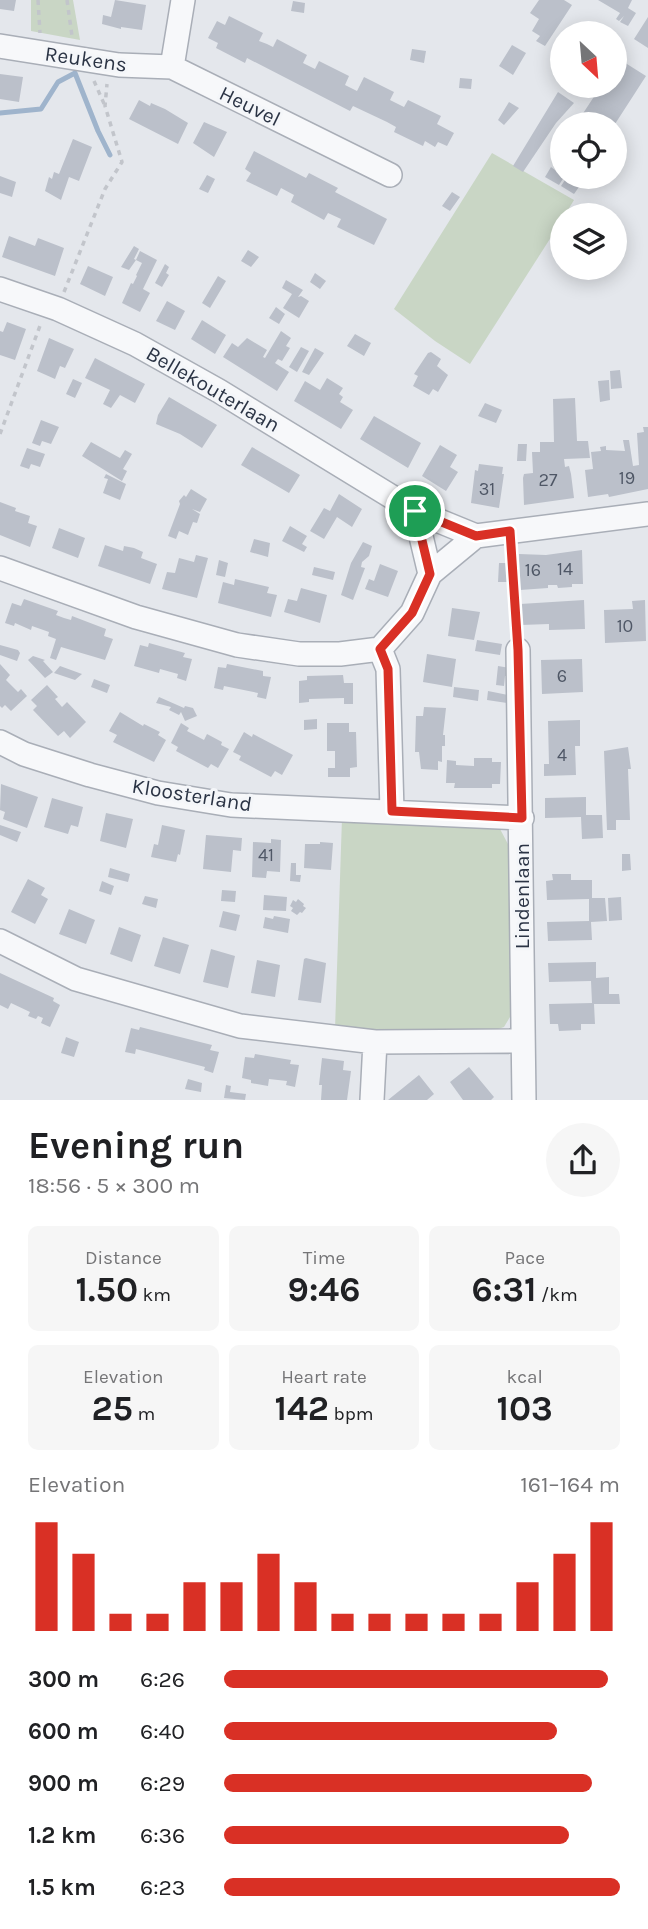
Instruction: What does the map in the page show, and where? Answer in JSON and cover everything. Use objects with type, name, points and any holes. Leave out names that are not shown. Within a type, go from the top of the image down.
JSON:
[{"type":"street","points":[[172,67],[183,0]]},
{"type":"street","name":"Reukens","points":[[0,46],[118,65],[172,67]]},
{"type":"street","name":"Heuvel","points":[[172,67],[390,175]]},
{"type":"street","name":"Bellekouterlaan","points":[[0,289],[53,307],[135,344],[219,390],[415,511],[476,536]]},
{"type":"street","points":[[415,511],[430,574]]},
{"type":"street","points":[[0,568],[136,617],[237,645],[299,654],[340,654],[380,649],[412,613],[430,574],[476,536],[648,514]]},
{"type":"street","points":[[380,649],[388,669],[392,811]]},
{"type":"street","name":"Lindenlaan","points":[[518,650],[524,1100]]},
{"type":"street","name":"Kloosterland","points":[[0,742],[24,754],[90,775],[158,793],[231,805],[522,818]]},
{"type":"street","points":[[0,941],[76,979],[240,1026],[375,1042],[523,1041]]},
{"type":"street","points":[[372,1100],[375,1042]]},
{"type":"path","points":[[38,0],[42,52]]},
{"type":"path","points":[[0,434],[105,189],[122,162],[105,106],[108,77],[118,65]]},
{"type":"path","points":[[510,531],[518,650]]},
{"type":"green space","points":[[31,0],[73,0],[80,40],[31,31]]},
{"type":"green space","points":[[492,153],[550,186],[550,189],[574,200],[572,203],[550,203],[550,239],[470,364],[394,309]]},
{"type":"green space","points":[[342,818],[477,821],[500,829],[509,846],[513,1012],[504,1027],[489,1032],[335,1029]]},
{"type":"building","points":[[0,0],[16,0],[14,11],[0,9]]},
{"type":"building","points":[[115,0],[146,5],[142,30],[121,29],[102,24],[103,15],[111,17]]},
{"type":"building","points":[[539,0],[564,0],[572,5],[561,21],[550,21],[550,38],[545,46],[536,41],[540,36],[532,31],[539,19],[530,13]]},
{"type":"building","points":[[598,0],[632,0],[628,8],[636,13],[628,26],[627,21],[621,21],[624,16],[619,21],[616,19],[620,13]]},
{"type":"building","points":[[293,1],[305,3],[304,13],[291,11]]},
{"type":"building","points":[[229,16],[263,33],[259,41],[273,47],[277,39],[307,55],[303,63],[315,69],[319,61],[349,76],[345,85],[357,91],[364,77],[394,92],[390,100],[404,107],[408,100],[441,116],[437,124],[454,133],[447,146],[438,142],[435,147],[425,141],[423,146],[394,132],[396,127],[387,122],[353,106],[350,111],[247,58],[245,63],[216,48],[218,43],[208,38],[217,21],[225,25]]},
{"type":"building","points":[[648,17],[648,48],[634,39]]},
{"type":"building","points":[[512,45],[526,53],[513,75],[499,66]]},
{"type":"building","points":[[412,49],[426,51],[424,63],[410,60]]},
{"type":"building","points":[[627,64],[646,76],[623,112],[584,112],[593,98],[627,98]]},
{"type":"building","points":[[0,74],[23,77],[19,102],[0,99]]},
{"type":"building","points":[[460,78],[472,79],[471,89],[459,88]]},
{"type":"building","points":[[554,98],[567,98],[574,103],[566,112],[550,112],[550,132],[523,172],[513,166]]},
{"type":"building","points":[[139,100],[165,109],[188,123],[178,144],[129,119]]},
{"type":"building","points":[[509,102],[519,108],[504,125],[498,120]]},
{"type":"building","points":[[204,122],[227,132],[214,157],[193,143]]},
{"type":"building","points":[[73,139],[92,147],[79,181],[69,177],[61,200],[45,191],[49,177],[52,179],[54,172],[59,174]]},
{"type":"building","points":[[254,151],[306,178],[309,173],[338,188],[335,192],[387,219],[374,245],[337,227],[341,219],[328,213],[324,220],[291,202],[294,195],[281,188],[277,196],[246,181],[251,173],[245,169]]},
{"type":"building","points":[[207,175],[215,179],[208,193],[199,189]]},
{"type":"building","points":[[0,176],[16,182],[12,197],[0,193]]},
{"type":"building","points":[[452,192],[460,197],[450,211],[442,206]]},
{"type":"building","points":[[9,236],[35,246],[38,238],[64,248],[55,276],[2,257]]},
{"type":"building","points":[[134,246],[139,249],[134,259],[136,260],[129,270],[121,267]]},
{"type":"building","points":[[248,250],[259,257],[251,267],[241,261]]},
{"type":"building","points":[[140,251],[157,260],[143,289],[150,293],[140,312],[122,303],[142,263],[136,260]]},
{"type":"building","points":[[165,264],[169,267],[166,273],[169,275],[162,287],[155,283]]},
{"type":"building","points":[[88,266],[113,277],[105,296],[80,284]]},
{"type":"building","points":[[315,273],[326,281],[320,289],[310,282]]},
{"type":"building","points":[[218,276],[226,281],[210,308],[202,303]]},
{"type":"building","points":[[286,280],[303,290],[298,297],[309,301],[299,318],[283,308],[292,294],[282,288]]},
{"type":"building","points":[[167,301],[185,311],[175,330],[156,321]]},
{"type":"building","points":[[276,307],[285,314],[279,324],[269,318]]},
{"type":"building","points":[[202,320],[226,335],[215,354],[191,339]]},
{"type":"building","points":[[7,322],[26,329],[15,360],[0,355],[0,331],[3,332]]},
{"type":"building","points":[[281,331],[291,338],[286,346],[290,348],[282,361],[278,359],[275,363],[289,372],[277,391],[223,357],[232,343],[238,347],[247,338],[267,350],[263,357],[265,358]]},
{"type":"building","points":[[355,334],[371,343],[364,356],[347,346]]},
{"type":"building","points":[[49,338],[74,349],[65,368],[60,366],[55,379],[37,371]]},
{"type":"building","points":[[301,347],[309,351],[297,372],[289,367]]},
{"type":"building","points":[[315,348],[324,353],[309,375],[302,372]]},
{"type":"building","points":[[431,352],[441,359],[437,366],[448,375],[438,392],[433,389],[429,395],[413,386],[418,376],[414,374]]},
{"type":"building","points":[[95,358],[145,384],[135,403],[120,395],[111,408],[103,404],[110,390],[85,378]]},
{"type":"building","points":[[620,370],[622,388],[611,389],[610,371]]},
{"type":"building","points":[[327,378],[343,388],[339,394],[343,397],[340,402],[353,410],[341,429],[294,401],[305,381],[320,390]]},
{"type":"building","points":[[73,379],[82,383],[75,398],[66,394]]},
{"type":"building","points":[[609,380],[610,400],[600,402],[598,381]]},
{"type":"building","points":[[169,397],[217,425],[202,448],[180,434],[156,424],[158,415]]},
{"type":"building","points":[[575,398],[577,441],[588,441],[590,458],[564,459],[565,467],[569,466],[574,498],[524,505],[523,478],[524,474],[533,473],[532,452],[540,452],[540,442],[554,442],[553,399]]},
{"type":"building","points":[[485,403],[502,410],[496,423],[478,416]]},
{"type":"building","points":[[374,416],[421,443],[408,468],[360,439]]},
{"type":"building","points":[[41,420],[59,427],[51,444],[42,441],[40,446],[32,443]]},
{"type":"building","points":[[643,427],[648,427],[648,489],[609,497],[608,494],[588,497],[585,470],[593,469],[591,452],[601,451],[600,447],[606,446],[606,450],[625,451],[623,440],[629,440],[633,466],[639,465],[637,433],[644,432]]},
{"type":"building","points":[[91,442],[120,458],[125,450],[132,454],[123,469],[127,471],[122,481],[82,456]]},
{"type":"building","points":[[518,444],[527,444],[526,461],[517,461]]},
{"type":"building","points":[[440,445],[457,455],[450,467],[458,472],[446,491],[422,476]]},
{"type":"building","points":[[252,447],[300,475],[289,493],[241,465]]},
{"type":"building","points":[[27,448],[45,454],[40,467],[31,464],[29,469],[20,466]]},
{"type":"building","points":[[479,464],[503,467],[499,508],[471,503],[475,470],[478,471]]},
{"type":"building","points":[[106,474],[126,484],[120,500],[103,493],[108,479],[104,478]]},
{"type":"building","points":[[191,489],[207,499],[200,512],[192,509],[200,514],[197,523],[193,522],[188,535],[179,531],[176,539],[168,536],[179,501],[184,495],[186,497]]},
{"type":"building","points":[[339,494],[362,509],[352,527],[337,517],[324,539],[310,531],[324,508],[330,511]]},
{"type":"building","points":[[0,502],[30,516],[28,523],[37,526],[30,547],[0,535]]},
{"type":"building","points":[[290,526],[307,536],[302,544],[307,547],[304,552],[282,541]]},
{"type":"building","points":[[59,528],[85,538],[78,558],[52,548]]},
{"type":"building","points":[[254,539],[270,543],[268,557],[250,552]]},
{"type":"building","points":[[363,542],[372,546],[369,556],[362,562],[361,567],[365,568],[353,600],[341,595],[351,563]]},
{"type":"building","points":[[105,545],[123,551],[124,546],[134,548],[143,552],[141,558],[157,564],[150,584],[98,566]]},
{"type":"building","points":[[582,550],[583,584],[558,588],[557,585],[548,585],[548,588],[520,590],[519,554],[546,555]]},
{"type":"building","points":[[196,555],[208,558],[197,598],[162,589],[167,572],[175,573],[179,558],[194,562]]},
{"type":"building","points":[[219,560],[228,563],[225,577],[216,575]]},
{"type":"building","points":[[499,563],[508,563],[508,582],[498,582]]},
{"type":"building","points":[[380,564],[398,571],[388,597],[365,589],[369,579],[374,581]]},
{"type":"building","points":[[314,567],[335,572],[333,580],[312,575]]},
{"type":"building","points":[[235,579],[269,587],[267,593],[277,595],[271,617],[218,603],[223,582],[234,585]]},
{"type":"building","points":[[301,588],[327,595],[320,623],[284,612],[288,599],[297,601]]},
{"type":"building","points":[[24,599],[58,611],[56,615],[64,618],[71,620],[72,616],[106,629],[104,636],[113,639],[105,660],[61,647],[56,660],[50,658],[56,639],[48,636],[49,632],[32,626],[31,630],[15,623],[14,626],[5,623],[12,603],[21,606]]},
{"type":"building","points":[[584,600],[585,629],[549,630],[549,624],[521,625],[520,604]]},
{"type":"building","points":[[645,600],[646,641],[605,643],[604,610],[633,609],[632,601]]},
{"type":"building","points":[[452,608],[480,612],[474,640],[448,636]]},
{"type":"building","points":[[477,640],[502,644],[500,655],[475,651]]},
{"type":"building","points":[[149,643],[185,653],[183,657],[192,659],[186,681],[177,678],[178,674],[160,669],[159,673],[134,666],[140,645],[148,647]]},
{"type":"building","points":[[0,645],[18,650],[20,653],[17,661],[0,655]]},
{"type":"building","points":[[427,654],[456,659],[452,687],[423,682]]},
{"type":"building","points":[[33,656],[45,660],[43,661],[53,672],[45,678],[28,660]]},
{"type":"building","points":[[582,659],[583,692],[542,694],[541,660]]},
{"type":"building","points":[[0,664],[10,675],[6,680],[18,692],[21,689],[27,696],[11,711],[5,705],[2,708],[0,706]]},
{"type":"building","points":[[227,664],[263,671],[263,676],[271,677],[266,699],[257,697],[258,693],[224,686],[223,690],[214,688],[218,667],[226,668]]},
{"type":"building","points":[[60,666],[82,674],[75,680],[54,673]]},
{"type":"building","points":[[498,666],[510,668],[509,676],[505,676],[504,686],[496,685]]},
{"type":"building","points":[[343,675],[344,683],[353,683],[353,704],[344,704],[344,698],[309,699],[309,702],[299,703],[299,681],[307,680],[307,676]]},
{"type":"building","points":[[94,679],[110,685],[107,693],[91,687]]},
{"type":"building","points":[[47,685],[58,697],[55,699],[62,707],[67,702],[86,722],[70,738],[64,731],[58,736],[33,710],[37,706],[31,700]]},
{"type":"building","points":[[454,687],[479,690],[478,701],[453,697]]},
{"type":"building","points":[[488,691],[508,695],[507,703],[487,700]]},
{"type":"building","points":[[159,697],[184,708],[193,708],[197,716],[185,721],[181,712],[179,715],[169,710],[171,707],[156,703]]},
{"type":"building","points":[[424,707],[446,708],[443,735],[445,746],[442,746],[442,762],[438,761],[438,770],[421,769],[419,752],[415,752],[416,716],[423,716]]},
{"type":"building","points":[[120,712],[143,726],[144,724],[160,732],[158,735],[166,740],[154,762],[113,742],[117,735],[109,731]]},
{"type":"building","points":[[317,719],[317,729],[304,730],[304,720]]},
{"type":"building","points":[[580,720],[580,746],[575,746],[576,775],[544,776],[544,764],[549,764],[548,721]]},
{"type":"building","points":[[181,723],[189,728],[187,731],[204,740],[207,734],[229,749],[218,768],[211,764],[208,768],[176,751],[178,747],[171,743]]},
{"type":"building","points":[[327,723],[349,723],[349,732],[356,732],[357,767],[350,768],[350,777],[328,777],[328,768],[335,768],[335,751],[327,751]]},
{"type":"building","points":[[244,732],[293,755],[282,775],[275,771],[271,777],[239,760],[241,756],[233,752]]},
{"type":"building","points":[[628,747],[631,769],[628,769],[630,820],[616,820],[616,830],[607,830],[604,751]]},
{"type":"building","points":[[474,758],[492,758],[492,762],[501,762],[500,784],[492,784],[492,788],[454,788],[455,783],[446,783],[447,760],[456,761],[456,765],[474,766]]},
{"type":"building","points":[[1,784],[38,797],[27,828],[3,819],[5,812],[0,810]]},
{"type":"building","points":[[586,797],[586,815],[602,815],[603,838],[582,839],[581,817],[545,818],[545,798]]},
{"type":"building","points":[[52,798],[83,807],[78,827],[71,825],[68,834],[44,827]]},
{"type":"building","points":[[106,813],[133,819],[126,848],[100,841]]},
{"type":"building","points":[[0,825],[21,832],[17,842],[0,835]]},
{"type":"building","points":[[162,825],[185,830],[176,862],[151,857],[154,844],[158,845]]},
{"type":"building","points":[[206,835],[242,838],[241,851],[233,850],[231,872],[203,869]]},
{"type":"building","points":[[271,839],[281,840],[280,872],[267,871],[266,878],[252,877],[253,842],[271,843]]},
{"type":"building","points":[[333,843],[331,870],[304,868],[305,844]]},
{"type":"building","points":[[622,854],[630,854],[631,870],[622,871]]},
{"type":"building","points":[[291,863],[296,863],[296,875],[301,875],[300,882],[290,881]]},
{"type":"building","points":[[110,868],[130,874],[128,882],[108,877]]},
{"type":"building","points":[[552,874],[571,874],[571,880],[592,880],[592,898],[605,898],[607,921],[591,922],[592,940],[548,941],[547,922],[589,921],[589,899],[547,900],[546,881],[553,880]]},
{"type":"building","points":[[28,879],[45,888],[41,895],[48,899],[35,924],[11,912]]},
{"type":"building","points":[[102,881],[114,886],[111,895],[99,891]]},
{"type":"building","points":[[222,890],[236,891],[235,902],[221,901]]},
{"type":"building","points":[[264,895],[287,897],[286,911],[263,910]]},
{"type":"building","points":[[145,896],[158,899],[156,908],[142,904]]},
{"type":"building","points":[[621,897],[622,920],[609,921],[608,898]]},
{"type":"building","points":[[298,899],[306,908],[297,915],[291,911],[293,908],[290,906],[293,900],[296,902]]},
{"type":"building","points":[[69,909],[95,920],[86,944],[59,934]]},
{"type":"building","points":[[223,911],[240,915],[236,931],[219,927]]},
{"type":"building","points":[[274,916],[290,919],[288,933],[263,928],[265,917],[273,919]]},
{"type":"building","points":[[119,927],[141,935],[132,962],[110,954]]},
{"type":"building","points":[[163,937],[189,945],[180,974],[154,966]]},
{"type":"building","points":[[211,949],[235,956],[228,988],[203,982]]},
{"type":"building","points":[[306,958],[326,963],[321,1003],[298,1000]]},
{"type":"building","points":[[257,960],[280,965],[275,997],[251,993]]},
{"type":"building","points":[[596,962],[596,978],[609,977],[609,994],[619,994],[620,1004],[594,1004],[595,1024],[581,1024],[581,1030],[559,1031],[558,1024],[550,1024],[549,1004],[592,1003],[591,981],[549,982],[548,963]]},
{"type":"building","points":[[0,973],[54,998],[53,1001],[60,1005],[50,1027],[41,1023],[43,1018],[28,1016],[30,1012],[11,1003],[8,1009],[0,1005]]},
{"type":"building","points":[[140,1027],[212,1045],[210,1050],[219,1052],[213,1073],[204,1070],[205,1067],[136,1049],[135,1054],[125,1052],[131,1028],[139,1030]]},
{"type":"building","points":[[66,1037],[79,1042],[74,1057],[61,1053]]},
{"type":"building","points":[[255,1054],[291,1060],[290,1064],[299,1065],[295,1087],[286,1085],[287,1081],[269,1079],[268,1086],[251,1083],[251,1080],[242,1078],[245,1057],[254,1058]]},
{"type":"building","points":[[322,1058],[344,1061],[343,1070],[351,1071],[347,1100],[321,1100],[322,1085],[319,1085]]},
{"type":"building","points":[[469,1067],[494,1097],[491,1100],[463,1100],[450,1082]]},
{"type":"building","points":[[419,1075],[434,1094],[427,1100],[388,1100]]},
{"type":"building","points":[[188,1079],[202,1083],[201,1092],[185,1089]]},
{"type":"building","points":[[226,1085],[231,1086],[230,1092],[246,1094],[245,1100],[224,1098]]},
{"type":"waterway","points":[[0,113],[41,109],[58,82],[75,73],[110,155]]},
{"type":"route","points":[[415,511],[476,536],[510,531],[518,650],[522,818],[392,811],[388,669],[380,649],[412,613],[430,574],[415,511]]}]
